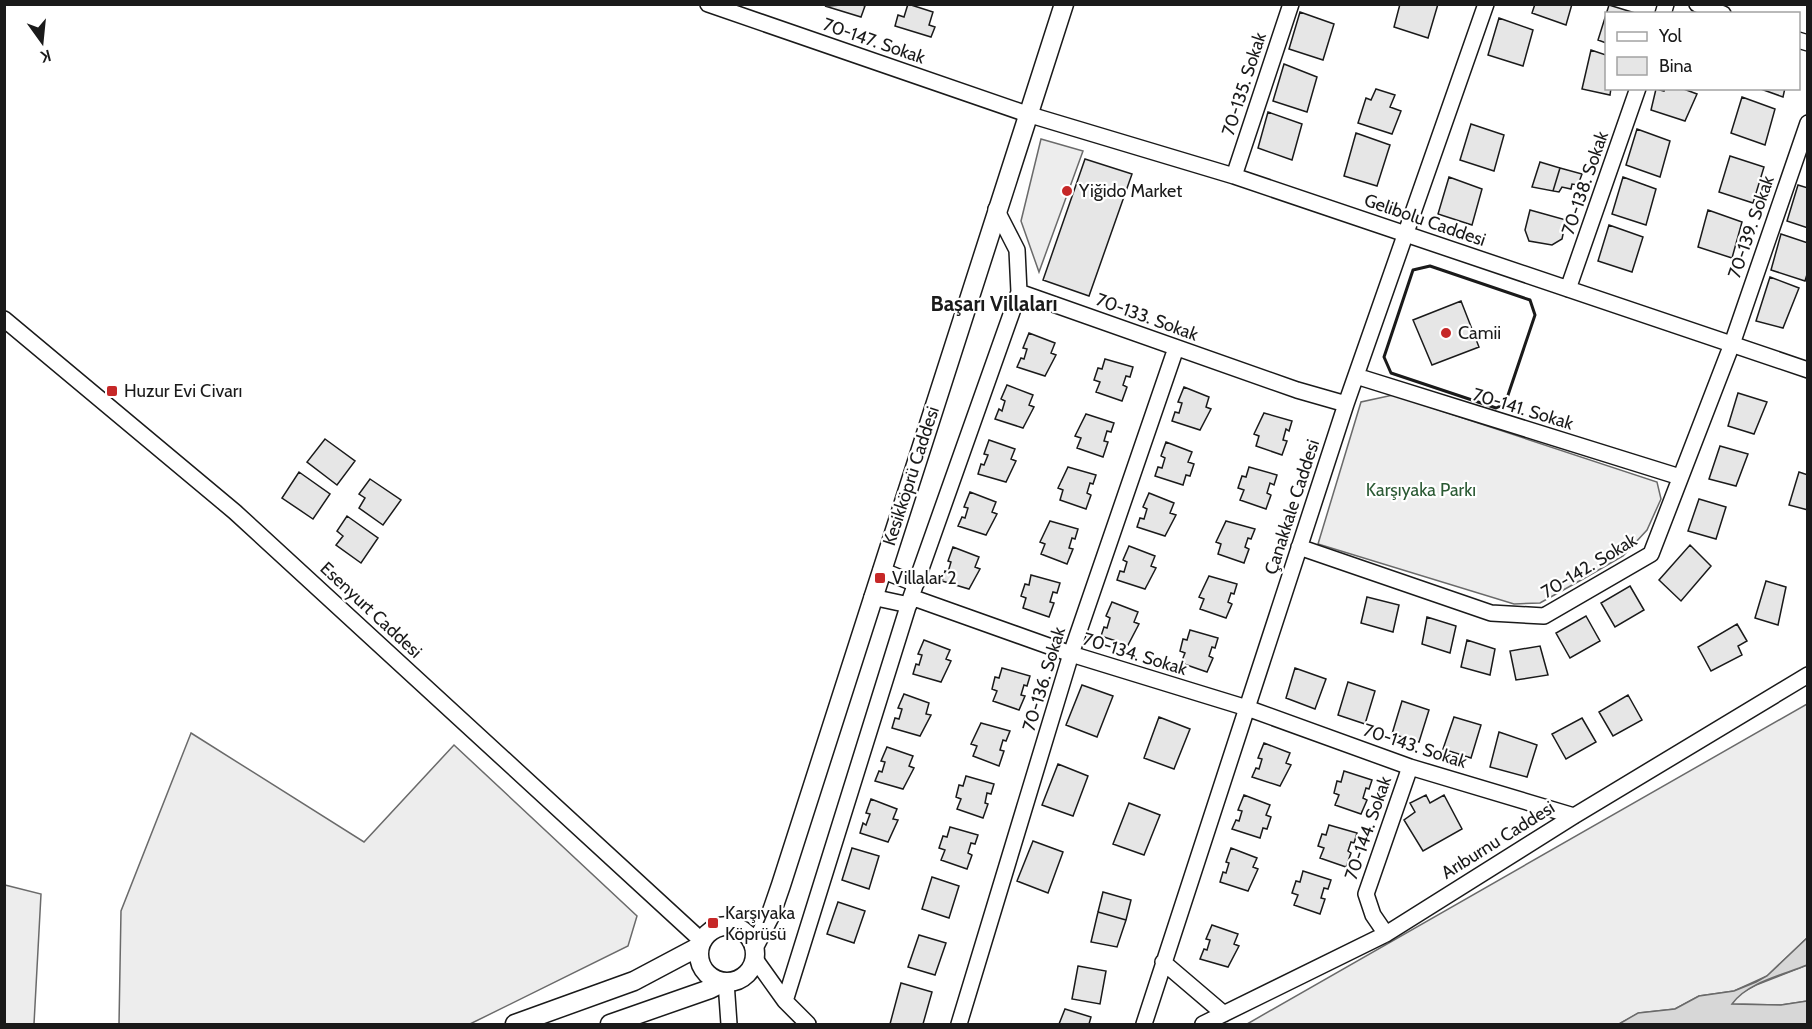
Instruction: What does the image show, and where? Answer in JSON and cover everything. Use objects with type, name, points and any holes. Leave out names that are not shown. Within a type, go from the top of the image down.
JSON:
[{"type":"street","name":"70-147. Sokak","points":[[708,4],[1027,114]]},
{"type":"street","name":"Kesikköprü Caddesi","points":[[755,953],[771,914],[996,209],[1064,4]]},
{"type":"street","name":"70-135. Sokak","points":[[1234,176],[1291,4]]},
{"type":"street","name":"Çanakkale Caddesi","points":[[1144,1024],[1346,404],[1486,4]]},
{"type":"street","points":[[1696,4],[1718,12]]},
{"type":"street","name":"70-138. Sokak","points":[[1568,289],[1637,90]]},
{"type":"street","name":"Gelibolu Caddesi","points":[[1027,114],[1234,176],[1808,370]]},
{"type":"street","name":"70-139. Sokak","points":[[1732,344],[1808,123]]},
{"type":"street","points":[[784,1001],[912,595],[1019,292],[1017,250],[996,209]]},
{"type":"street","name":"70-133. Sokak","points":[[1019,292],[1176,348],[1346,404]]},
{"type":"street","name":"Esenyurt Caddesi","points":[[4,319],[235,512],[701,944]]},
{"type":"street","name":"70-142. Sokak","points":[[1299,547],[1491,613],[1544,616],[1651,554],[1732,344]]},
{"type":"street","name":"70-136. Sokak","points":[[960,1024],[1071,654],[1176,348]]},
{"type":"street","name":"70-141. Sokak","points":[[1356,376],[1680,477]]},
{"type":"street","points":[[881,570],[912,595]]},
{"type":"street","points":[[872,597],[912,595]]},
{"type":"street","name":"70-134. Sokak","points":[[912,595],[1071,654],[1247,708]]},
{"type":"street","name":"Arıburnu Caddesi","points":[[1203,1024],[1386,934],[1574,816],[1808,675]]},
{"type":"street","name":"70-143. Sokak","points":[[1247,708],[1410,767],[1574,816]]},
{"type":"street","name":"70-144. Sokak","points":[[1386,934],[1373,915],[1366,894],[1410,767]]},
{"type":"street","points":[[515,1024],[634,981],[701,944],[714,929],[728,926],[746,933],[755,953],[784,1001],[808,1024]]},
{"type":"street","points":[[701,944],[699,958],[705,971],[713,978],[725,982]]},
{"type":"street","points":[[610,1024],[745,976],[755,953]]},
{"type":"street","points":[[1163,962],[1224,1014]]},
{"type":"street","points":[[725,982],[729,1024]]},
{"type":"shaded area","points":[[1041,139],[1083,151],[1039,272],[1021,221]]},
{"type":"shaded area","name":"Karşıyaka Parkı","points":[[1393,395],[1657,482],[1661,499],[1647,530],[1623,556],[1540,603],[1514,604],[1318,544],[1361,402]]},
{"type":"shaded area","points":[[1807,704],[1807,938],[1767,976],[1734,991],[1699,996],[1675,1009],[1639,1013],[1619,1024],[1247,1024]]},
{"type":"shaded area","points":[[191,733],[364,842],[454,745],[637,916],[628,946],[470,1024],[119,1024],[121,911]]},
{"type":"shaded area","points":[[5,885],[41,894],[34,1024],[5,1024]]},
{"type":"shaded area","points":[[1807,938],[1807,965],[1756,985],[1739,996],[1732,1004],[1781,1005],[1807,1001],[1807,1024],[1619,1024],[1638,1013],[1675,1009],[1699,996],[1734,991],[1756,982],[1767,976]]},
{"type":"shaded area","points":[[1807,965],[1807,1001],[1781,1005],[1731,1004],[1739,994],[1756,985]]},
{"type":"building","points":[[860,4],[865,6],[861,17],[825,6]]},
{"type":"building","points":[[908,4],[933,12],[929,25],[935,27],[931,37],[895,26],[898,15],[904,17]]},
{"type":"building","points":[[1400,4],[1438,4],[1428,38],[1394,27]]},
{"type":"building","points":[[1535,4],[1572,4],[1566,25],[1532,13]]},
{"type":"building","points":[[1609,5],[1632,12],[1607,12]]},
{"type":"building","points":[[1300,12],[1334,24],[1323,60],[1289,49]]},
{"type":"building","points":[[1499,18],[1533,30],[1523,66],[1488,55]]},
{"type":"building","points":[[1605,18],[1605,43],[1598,40]]},
{"type":"building","points":[[1591,50],[1605,55],[1605,90],[1611,90],[1610,95],[1582,89]]},
{"type":"building","points":[[1284,64],[1317,77],[1307,112],[1273,101]]},
{"type":"building","points":[[1376,89],[1395,95],[1390,107],[1401,111],[1392,134],[1358,123],[1366,98],[1371,100]]},
{"type":"building","points":[[1656,90],[1686,90],[1697,94],[1685,121],[1651,110]]},
{"type":"building","points":[[1764,90],[1785,90],[1783,97]]},
{"type":"building","points":[[1742,97],[1775,109],[1765,145],[1731,133]]},
{"type":"building","points":[[1268,112],[1302,124],[1292,160],[1258,148]]},
{"type":"building","points":[[1471,124],[1504,135],[1494,171],[1460,160]]},
{"type":"building","points":[[1637,129],[1670,141],[1660,177],[1626,165]]},
{"type":"building","points":[[1356,133],[1390,145],[1377,186],[1344,176]]},
{"type":"building","points":[[1730,156],[1764,167],[1753,203],[1719,192]]},
{"type":"building","points":[[1085,159],[1132,174],[1089,296],[1043,280]]},
{"type":"building","points":[[1540,162],[1560,168],[1553,191],[1532,187]]},
{"type":"building","points":[[1560,168],[1582,174],[1578,185],[1572,184],[1571,189],[1562,187],[1559,192],[1553,191]]},
{"type":"building","points":[[1449,177],[1482,189],[1472,225],[1438,214]]},
{"type":"building","points":[[1623,177],[1656,189],[1646,225],[1612,214]]},
{"type":"building","points":[[1798,185],[1808,188],[1808,228],[1787,221]]},
{"type":"building","points":[[1530,210],[1566,220],[1562,239],[1552,245],[1529,241],[1525,230]]},
{"type":"building","points":[[1708,210],[1742,222],[1732,258],[1698,247]]},
{"type":"building","points":[[1609,225],[1643,237],[1632,272],[1598,261]]},
{"type":"building","points":[[1781,234],[1808,243],[1808,271],[1805,281],[1771,270]]},
{"type":"building","points":[[1770,277],[1799,288],[1783,328],[1756,321]]},
{"type":"building","name":"Camii","points":[[1461,301],[1479,347],[1432,365],[1413,320]]},
{"type":"building","points":[[1029,333],[1055,343],[1051,353],[1056,355],[1045,376],[1017,367],[1021,358],[1024,359],[1027,349],[1023,348]]},
{"type":"building","points":[[1105,359],[1133,367],[1130,377],[1126,376],[1123,385],[1127,387],[1122,401],[1096,392],[1100,382],[1094,380],[1098,368],[1102,369]]},
{"type":"building","points":[[1007,385],[1033,395],[1029,405],[1034,407],[1023,428],[995,419],[999,409],[1002,411],[1005,401],[1001,399]]},
{"type":"building","points":[[1184,387],[1209,397],[1206,407],[1211,409],[1200,430],[1172,421],[1175,412],[1179,413],[1182,403],[1178,402]]},
{"type":"building","points":[[1738,393],[1767,402],[1754,434],[1728,426]]},
{"type":"building","points":[[1264,413],[1292,421],[1289,431],[1286,429],[1283,440],[1287,441],[1282,455],[1256,446],[1259,436],[1254,434]]},
{"type":"building","points":[[1086,414],[1114,423],[1111,432],[1107,431],[1104,441],[1108,442],[1103,457],[1077,448],[1081,438],[1075,436]]},
{"type":"building","points":[[325,439],[355,461],[337,485],[307,462]]},
{"type":"building","points":[[989,440],[1015,449],[1011,459],[1016,461],[1006,482],[978,474],[981,464],[984,465],[988,455],[984,454]]},
{"type":"building","points":[[1166,442],[1192,452],[1188,462],[1194,464],[1190,476],[1186,475],[1183,485],[1155,476],[1158,467],[1162,468],[1165,458],[1161,456]]},
{"type":"building","points":[[1720,446],[1748,454],[1736,486],[1709,479]]},
{"type":"building","points":[[1068,467],[1096,475],[1087,493],[1091,495],[1086,509],[1060,500],[1063,490],[1058,488]]},
{"type":"building","points":[[1249,467],[1277,475],[1274,485],[1270,483],[1267,493],[1271,495],[1266,509],[1240,500],[1244,490],[1238,488],[1242,476],[1246,477]]},
{"type":"building","points":[[299,472],[330,494],[313,519],[282,498]]},
{"type":"building","points":[[1799,472],[1808,475],[1808,510],[1789,505]]},
{"type":"building","points":[[370,479],[401,500],[383,525],[359,508],[365,498],[359,494]]},
{"type":"building","points":[[970,492],[996,502],[992,512],[997,514],[986,535],[958,526],[962,517],[965,518],[968,508],[964,507]]},
{"type":"building","points":[[1149,493],[1174,503],[1170,513],[1176,515],[1165,536],[1137,527],[1140,518],[1144,519],[1147,509],[1143,507]]},
{"type":"building","points":[[1699,499],[1726,507],[1716,539],[1688,531]]},
{"type":"building","points":[[347,516],[378,538],[361,563],[336,545],[343,536],[337,531]]},
{"type":"building","points":[[1050,521],[1078,529],[1075,539],[1072,538],[1069,548],[1073,549],[1067,564],[1041,554],[1045,544],[1040,542]]},
{"type":"building","points":[[1226,521],[1255,529],[1245,547],[1249,549],[1244,563],[1218,554],[1221,544],[1216,542]]},
{"type":"building","points":[[1690,545],[1711,566],[1681,601],[1659,580]]},
{"type":"building","points":[[1129,546],[1155,556],[1151,566],[1156,568],[1145,589],[1117,580],[1120,571],[1124,572],[1127,562],[1123,560]]},
{"type":"building","points":[[953,547],[979,557],[975,567],[980,569],[969,589],[942,581],[945,571],[948,572],[951,562],[948,561]]},
{"type":"building","points":[[1031,575],[1060,583],[1057,593],[1053,592],[1050,602],[1054,603],[1049,617],[1023,608],[1026,598],[1021,596],[1025,584],[1029,585]]},
{"type":"building","points":[[1209,576],[1237,584],[1228,602],[1232,604],[1226,618],[1200,609],[1204,599],[1199,597]]},
{"type":"building","points":[[1766,581],[1786,587],[1778,625],[1755,618]]},
{"type":"building","points":[[1630,586],[1644,610],[1615,627],[1601,603]]},
{"type":"building","points":[[1367,597],[1399,605],[1393,632],[1361,623]]},
{"type":"building","points":[[1112,602],[1138,612],[1134,622],[1139,624],[1128,645],[1101,636],[1104,627],[1107,628],[1110,618],[1106,616]]},
{"type":"building","points":[[1586,616],[1600,641],[1570,658],[1556,633]]},
{"type":"building","points":[[1427,617],[1456,626],[1450,653],[1422,644]]},
{"type":"building","points":[[1737,624],[1747,641],[1738,646],[1742,655],[1711,671],[1698,647]]},
{"type":"building","points":[[1190,630],[1218,638],[1209,656],[1213,658],[1207,672],[1181,663],[1185,653],[1180,651],[1183,639],[1187,640]]},
{"type":"building","points":[[924,640],[950,650],[946,659],[951,661],[941,682],[913,674],[916,664],[919,665],[922,655],[918,654]]},
{"type":"building","points":[[1467,640],[1495,649],[1490,675],[1461,667]]},
{"type":"building","points":[[1540,646],[1548,675],[1516,680],[1510,651]]},
{"type":"building","points":[[1002,668],[1030,676],[1027,686],[1024,685],[1021,695],[1025,696],[1019,710],[993,701],[997,691],[992,689],[995,677],[999,678]]},
{"type":"building","points":[[1295,668],[1326,679],[1315,709],[1286,698]]},
{"type":"building","points":[[1348,682],[1375,691],[1365,724],[1338,715]]},
{"type":"building","points":[[1082,685],[1113,696],[1097,737],[1066,725]]},
{"type":"building","points":[[904,694],[929,703],[926,714],[931,715],[920,736],[892,728],[895,718],[899,719],[902,709],[898,708]]},
{"type":"building","points":[[1628,695],[1642,720],[1613,736],[1599,712]]},
{"type":"building","points":[[1402,701],[1429,710],[1419,742],[1392,734]]},
{"type":"building","points":[[1159,717],[1190,729],[1174,769],[1144,758]]},
{"type":"building","points":[[1454,717],[1481,725],[1471,758],[1443,749]]},
{"type":"building","points":[[1582,718],[1596,742],[1566,759],[1552,734]]},
{"type":"building","points":[[981,723],[1010,731],[1006,741],[1003,740],[1000,750],[1004,751],[999,766],[973,756],[977,746],[971,744]]},
{"type":"building","points":[[1499,732],[1537,745],[1527,777],[1490,767]]},
{"type":"building","points":[[1264,743],[1290,753],[1286,763],[1291,765],[1280,786],[1252,777],[1256,768],[1259,769],[1262,759],[1258,758]]},
{"type":"building","points":[[887,747],[913,756],[909,766],[914,768],[903,789],[875,781],[879,771],[882,772],[885,762],[881,761]]},
{"type":"building","points":[[1058,764],[1088,776],[1073,816],[1042,805]]},
{"type":"building","points":[[1344,771],[1372,780],[1369,789],[1366,788],[1363,798],[1367,800],[1361,814],[1335,805],[1339,795],[1334,793],[1337,781],[1341,782]]},
{"type":"building","points":[[966,776],[994,784],[991,794],[987,793],[985,803],[988,804],[983,818],[957,809],[961,799],[956,797],[959,785],[963,786]]},
{"type":"building","points":[[1244,795],[1270,805],[1266,815],[1271,817],[1267,829],[1263,828],[1260,838],[1232,829],[1236,820],[1239,821],[1242,811],[1238,810]]},
{"type":"building","points":[[1426,795],[1430,803],[1444,795],[1462,829],[1423,851],[1404,820],[1415,812],[1410,803]]},
{"type":"building","points":[[871,799],[897,809],[893,819],[898,820],[888,842],[860,833],[863,823],[866,825],[870,814],[866,813]]},
{"type":"building","points":[[1129,803],[1160,815],[1144,855],[1113,844]]},
{"type":"building","points":[[1329,825],[1357,833],[1348,851],[1351,853],[1346,867],[1320,858],[1324,848],[1318,846],[1322,834],[1326,835]]},
{"type":"building","points":[[950,827],[978,835],[975,844],[971,843],[968,853],[972,855],[967,869],[941,860],[945,850],[939,848],[943,836],[947,837]]},
{"type":"building","points":[[1033,841],[1063,852],[1048,893],[1017,881]]},
{"type":"building","points":[[852,848],[879,856],[869,889],[842,880]]},
{"type":"building","points":[[1231,848],[1257,858],[1253,867],[1258,869],[1248,891],[1220,882],[1223,872],[1226,873],[1229,863],[1226,862]]},
{"type":"building","points":[[1303,871],[1331,880],[1328,889],[1324,888],[1321,898],[1325,899],[1320,914],[1294,905],[1298,895],[1292,893],[1296,881],[1300,882]]},
{"type":"building","points":[[932,877],[959,886],[949,918],[922,909]]},
{"type":"building","points":[[1103,892],[1131,900],[1126,920],[1098,912]]},
{"type":"building","points":[[838,902],[865,911],[854,943],[827,934]]},
{"type":"building","points":[[1098,912],[1126,920],[1117,947],[1091,942]]},
{"type":"building","points":[[1212,925],[1238,934],[1234,944],[1239,946],[1228,967],[1200,959],[1204,949],[1207,950],[1210,940],[1206,939]]},
{"type":"building","points":[[919,935],[946,943],[935,975],[908,967]]},
{"type":"building","points":[[1078,966],[1106,971],[1100,1004],[1072,999]]},
{"type":"building","points":[[901,983],[932,992],[923,1024],[890,1024]]},
{"type":"building","points":[[1065,1009],[1091,1017],[1089,1024],[1059,1024]]},
{"type":"wall","points":[[1430,266],[1530,300],[1535,315],[1505,404],[1496,408],[1391,373],[1384,357],[1413,270],[1430,266]]},
{"type":"place","name":"Yiğido Market","points":[[1067,191]]},
{"type":"place","name":"Camii","points":[[1446,333]]},
{"type":"place","name":"Huzur Evi Civarı","points":[[112,391]]},
{"type":"place","name":"Villalar 2","points":[[880,578]]},
{"type":"place","name":"Karşıyaka Köprüsü","points":[[713,923]]},
{"type":"district","name":"Başarı Villaları","points":[[994,304]]}]
